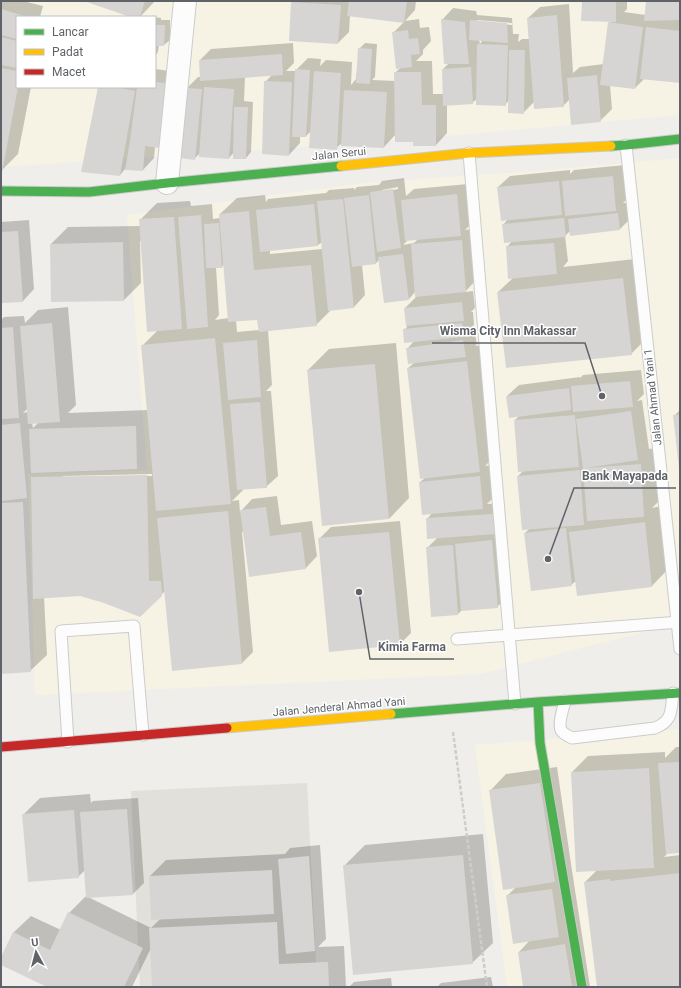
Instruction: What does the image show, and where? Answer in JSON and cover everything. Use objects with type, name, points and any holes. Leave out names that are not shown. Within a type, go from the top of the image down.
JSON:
[{"type":"main road","name":"Jalan Serui","points":[[1,191],[89,192],[469,154],[626,145],[680,139]]},
{"type":"main road","name":"Jalan Jenderal Ahmad Yani","points":[[1,747],[538,702],[677,693]]},
{"type":"main road","points":[[538,702],[540,743],[582,987]]},
{"type":"street","points":[[167,183],[185,1]]},
{"type":"lane","name":"Jalan Ahmad Yani 1","points":[[626,145],[679,622],[680,649]]},
{"type":"lane","points":[[469,154],[515,704]]},
{"type":"lane","points":[[457,639],[679,622]]},
{"type":"lane","points":[[68,742],[61,631],[134,626],[143,736]]},
{"type":"lane","points":[[565,700],[560,725],[564,733],[572,738],[655,728],[660,726],[665,723],[670,715],[677,693]]},
{"type":"path","points":[[450,710],[487,987]]},
{"type":"shaded area","points":[[1,1],[680,1],[680,115],[412,139],[1,167]]},
{"type":"shaded area","points":[[680,158],[680,623],[480,674],[35,695],[28,474],[147,470],[127,215],[364,183],[536,171]]},
{"type":"shaded area","points":[[680,729],[680,987],[507,987],[475,745]]},
{"type":"shaded area","points":[[307,783],[317,980],[274,987],[140,987],[131,791]]},
{"type":"building","points":[[84,1],[145,1],[140,16],[127,16]]},
{"type":"building","points":[[349,1],[407,1],[404,23],[347,16]]},
{"type":"building","points":[[582,1],[616,1],[616,22],[581,21]]},
{"type":"building","points":[[646,1],[680,1],[680,20],[644,21]]},
{"type":"building","points":[[291,2],[341,5],[338,44],[289,41]]},
{"type":"building","points":[[1,9],[25,16],[16,16],[16,39],[1,35]]},
{"type":"building","points":[[557,15],[564,107],[534,109],[527,18]]},
{"type":"building","points":[[441,19],[465,22],[469,64],[444,64]]},
{"type":"building","points":[[470,20],[507,23],[508,43],[469,40]]},
{"type":"building","points":[[608,22],[643,27],[635,89],[600,85]]},
{"type":"building","points":[[156,25],[165,25],[164,46],[156,46]]},
{"type":"building","points":[[646,27],[680,31],[680,83],[640,79]]},
{"type":"building","points":[[408,30],[409,39],[418,38],[420,54],[411,55],[412,67],[396,69],[392,32]]},
{"type":"building","points":[[1,37],[16,41],[16,68],[1,65]]},
{"type":"building","points":[[477,44],[508,45],[506,106],[476,105]]},
{"type":"building","points":[[358,48],[372,49],[370,84],[356,83]]},
{"type":"building","points":[[509,50],[525,50],[524,114],[508,113]]},
{"type":"building","points":[[282,54],[283,75],[200,81],[199,60]]},
{"type":"building","points":[[471,67],[473,104],[443,106],[442,69]]},
{"type":"building","points":[[1,68],[16,71],[16,88],[18,88],[1,173]]},
{"type":"building","points":[[295,69],[310,70],[306,137],[292,137]]},
{"type":"building","points":[[314,71],[341,73],[337,150],[309,148]]},
{"type":"building","points":[[394,72],[421,72],[422,105],[436,105],[436,146],[413,146],[413,142],[395,142]]},
{"type":"building","points":[[597,75],[601,122],[571,125],[567,78]]},
{"type":"building","points":[[264,81],[292,82],[289,156],[262,154]]},
{"type":"building","points":[[156,82],[174,84],[166,149],[145,146],[143,171],[125,170],[137,88],[156,88]]},
{"type":"building","points":[[204,87],[234,89],[229,159],[199,157]]},
{"type":"building","points":[[98,88],[121,88],[135,91],[120,176],[81,172]]},
{"type":"building","points":[[186,88],[202,89],[195,160],[179,158]]},
{"type":"building","points":[[344,90],[387,92],[384,148],[341,146]]},
{"type":"building","points":[[234,107],[248,107],[246,159],[233,159]]},
{"type":"building","points":[[613,176],[616,211],[565,216],[562,181]]},
{"type":"building","points":[[559,181],[562,215],[501,221],[497,187]]},
{"type":"building","points":[[393,189],[401,248],[377,252],[370,192]]},
{"type":"building","points":[[457,194],[461,236],[405,241],[401,200]]},
{"type":"building","points":[[369,195],[376,264],[352,267],[344,198]]},
{"type":"building","points":[[343,199],[354,308],[328,311],[317,201]]},
{"type":"building","points":[[314,204],[318,246],[260,252],[256,210]]},
{"type":"building","points":[[249,211],[254,270],[311,265],[317,326],[259,332],[257,320],[228,322],[219,214]]},
{"type":"building","points":[[618,213],[620,230],[570,236],[568,219]]},
{"type":"building","points":[[201,215],[208,327],[187,329],[178,217]]},
{"type":"building","points":[[174,217],[182,329],[147,332],[139,219]]},
{"type":"building","points":[[564,218],[566,237],[504,243],[502,224]]},
{"type":"building","points":[[219,223],[222,268],[206,268],[204,224]]},
{"type":"building","points":[[18,231],[23,302],[1,303],[1,232]]},
{"type":"building","points":[[462,240],[466,292],[415,297],[411,244]]},
{"type":"building","points":[[123,242],[124,301],[51,302],[50,244]]},
{"type":"building","points":[[554,243],[557,274],[508,279],[506,246]]},
{"type":"building","points":[[403,254],[409,300],[384,303],[378,257]]},
{"type":"building","points":[[623,278],[632,355],[506,368],[497,292]]},
{"type":"building","points":[[462,302],[464,321],[406,326],[404,308]]},
{"type":"building","points":[[52,323],[60,422],[28,424],[20,326]]},
{"type":"building","points":[[462,323],[463,337],[404,343],[403,329]]},
{"type":"building","points":[[13,327],[19,418],[1,419],[1,328]]},
{"type":"building","points":[[215,338],[231,504],[156,511],[141,345]]},
{"type":"building","points":[[257,340],[261,397],[228,400],[223,343]]},
{"type":"building","points":[[463,340],[466,357],[408,364],[406,348]]},
{"type":"building","points":[[467,361],[480,472],[420,479],[407,368]]},
{"type":"building","points":[[375,364],[389,519],[322,526],[307,370]]},
{"type":"building","points":[[630,381],[633,407],[573,412],[571,386]]},
{"type":"building","points":[[569,388],[571,410],[509,418],[506,396]]},
{"type":"building","points":[[260,402],[267,488],[237,490],[230,404]]},
{"type":"building","points":[[631,411],[638,460],[586,468],[641,464],[644,517],[587,521],[583,468],[576,419]]},
{"type":"building","points":[[575,415],[579,467],[518,472],[514,420]]},
{"type":"building","points":[[673,415],[680,415],[680,468],[679,468]]},
{"type":"building","points":[[20,423],[27,498],[1,501],[1,425]]},
{"type":"building","points":[[136,426],[137,469],[31,473],[29,429]]},
{"type":"building","points":[[580,470],[584,525],[522,530],[517,476]]},
{"type":"building","points":[[147,475],[149,581],[161,581],[162,596],[140,617],[104,603],[80,596],[33,599],[31,477]]},
{"type":"building","points":[[480,476],[483,509],[422,515],[419,482]]},
{"type":"building","points":[[23,502],[31,672],[1,674],[1,503]]},
{"type":"building","points":[[266,507],[270,536],[301,532],[306,569],[249,577],[240,510]]},
{"type":"building","points":[[228,511],[242,664],[172,671],[157,518]]},
{"type":"building","points":[[493,514],[495,534],[427,539],[426,518]]},
{"type":"building","points":[[645,522],[652,587],[577,596],[569,532]]},
{"type":"building","points":[[566,528],[572,586],[531,591],[524,533]]},
{"type":"building","points":[[389,532],[400,645],[329,652],[318,538]]},
{"type":"building","points":[[492,540],[498,608],[461,611],[455,544]]},
{"type":"building","points":[[453,545],[458,615],[431,617],[426,547]]},
{"type":"building","points":[[680,762],[680,853],[666,854],[658,763]]},
{"type":"building","points":[[649,768],[654,868],[576,872],[571,772]]},
{"type":"building","points":[[540,783],[555,882],[503,890],[489,790]]},
{"type":"building","points":[[127,809],[133,895],[86,898],[80,812]]},
{"type":"building","points":[[74,810],[79,878],[28,882],[22,814]]},
{"type":"building","points":[[463,855],[473,964],[353,975],[343,865]]},
{"type":"building","points":[[309,856],[315,951],[286,954],[278,859]]},
{"type":"building","points":[[272,870],[274,914],[151,920],[149,876]]},
{"type":"building","points":[[680,873],[680,987],[597,987],[584,882],[610,879],[610,881]]},
{"type":"building","points":[[552,889],[559,937],[513,944],[506,895]]},
{"type":"building","points":[[68,912],[143,948],[124,987],[47,987],[1,965],[1,957],[13,932],[50,950]]},
{"type":"building","points":[[277,922],[279,964],[328,962],[329,987],[152,987],[149,928]]},
{"type":"building","points":[[565,944],[572,987],[523,987],[518,952]]},
{"type":"traffic: fast","points":[[611,146],[680,139]]},
{"type":"traffic: fast","points":[[1,191],[89,192],[341,166]]},
{"type":"traffic: fast","points":[[391,714],[538,702],[680,693]]},
{"type":"traffic: fast","points":[[538,702],[540,743],[582,987]]},
{"type":"traffic: slow","points":[[341,166],[469,153],[611,146]]},
{"type":"traffic: slow","points":[[227,728],[391,714]]},
{"type":"traffic: jam","points":[[1,747],[227,728]]},
{"type":"place","name":"Wisma City Inn Makassar","points":[[602,396]]},
{"type":"place","name":"Bank Mayapada","points":[[548,559]]},
{"type":"place","name":"Kimia Farma","points":[[359,592]]}]
